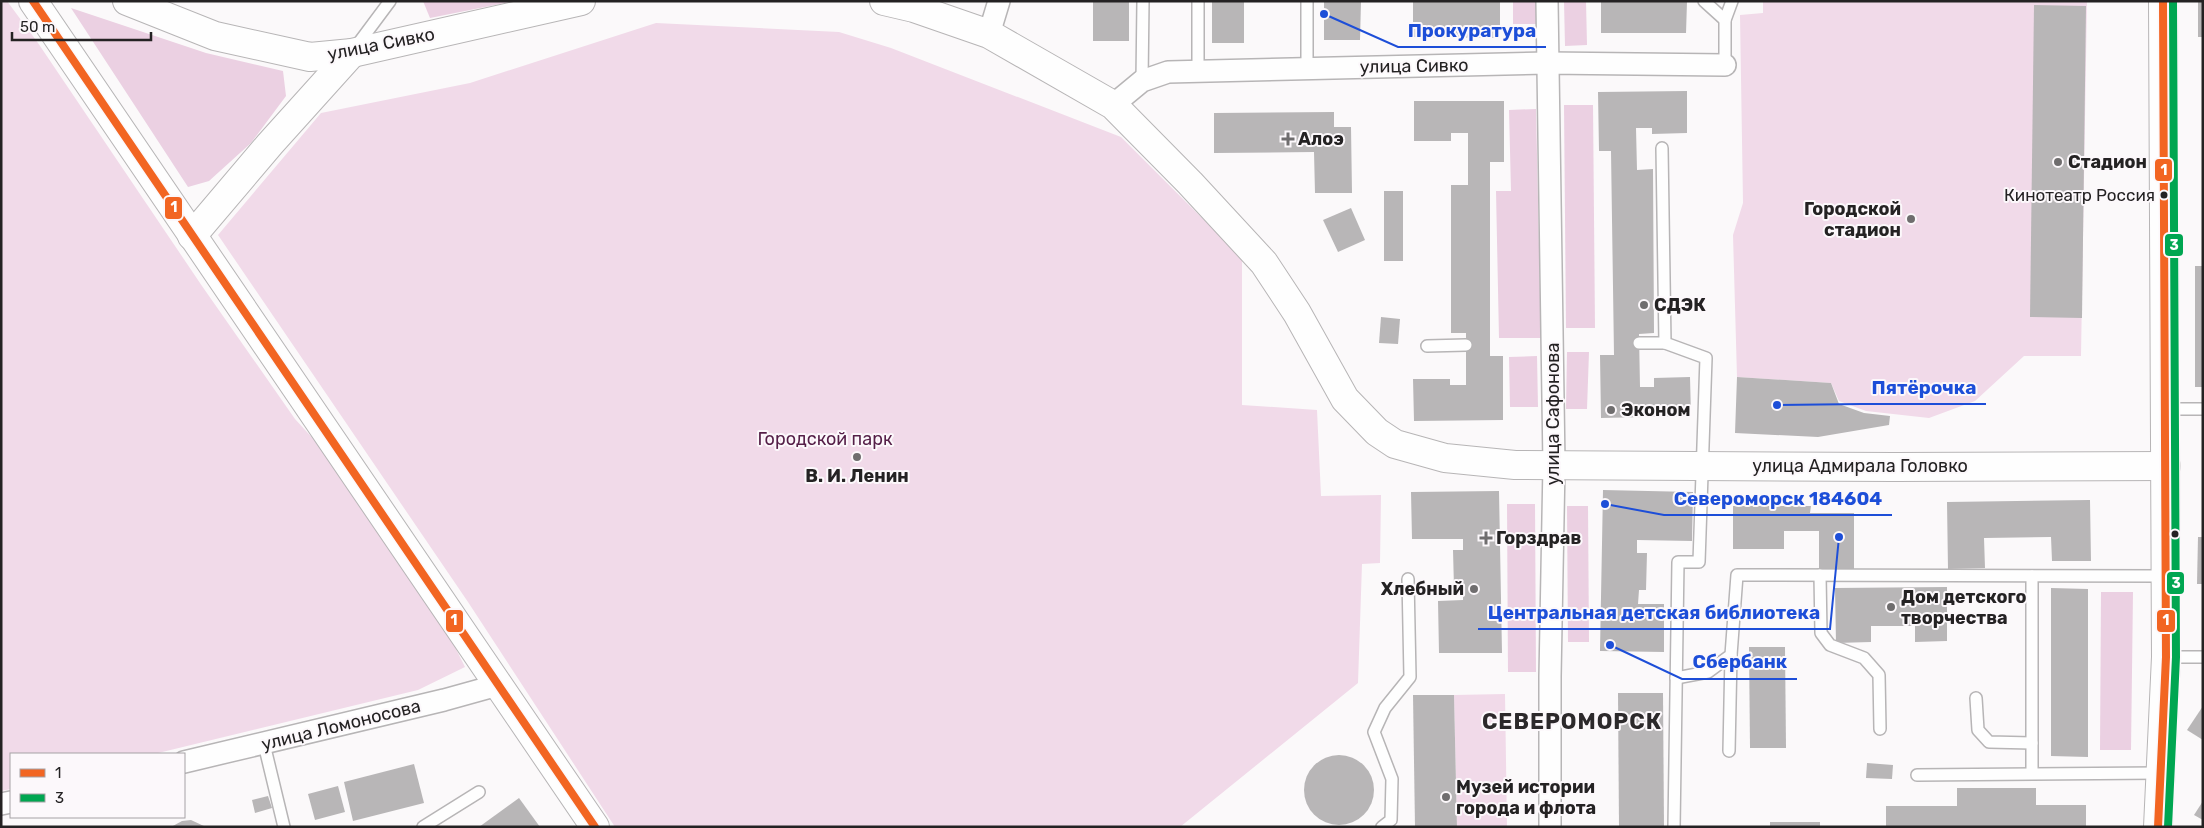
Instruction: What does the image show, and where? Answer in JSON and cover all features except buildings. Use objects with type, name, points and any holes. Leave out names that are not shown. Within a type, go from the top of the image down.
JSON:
[{"type":"street","points":[[33,1],[595,827]]},
{"type":"street","name":"улица Сивко","points":[[127,1],[215,36],[310,58],[352,53],[581,1]]},
{"type":"street","points":[[884,1],[914,8],[989,34],[1113,105],[1190,182],[1264,263],[1298,313],[1345,399],[1378,432],[1395,444],[1445,458],[1515,465],[1554,465]]},
{"type":"street","points":[[989,34],[999,1]]},
{"type":"street","name":"улица Сафонова","points":[[1547,1],[1546,63],[1554,465],[1550,677],[1550,827]]},
{"type":"street","points":[[2158,827],[2166,657],[2163,1]]},
{"type":"street","points":[[192,236],[270,144],[352,53]]},
{"type":"street","name":"улица Сивко","points":[[1113,105],[1142,81],[1168,72],[1198,70],[1546,63],[1725,65]]},
{"type":"street","name":"улица Адмирала Головко","points":[[1554,465],[2166,466]]},
{"type":"street","name":"улица Ломоносова","points":[[185,762],[264,744],[498,685]]},
{"type":"lane","points":[[352,53],[390,1]]},
{"type":"lane","points":[[1142,81],[1143,1]]},
{"type":"lane","points":[[1198,1],[1198,70]]},
{"type":"lane","points":[[1306,68],[1307,1]]},
{"type":"lane","points":[[1704,1],[1725,20]]},
{"type":"lane","points":[[1725,65],[1725,20],[1732,1]]},
{"type":"lane","points":[[1662,148],[1665,343]]},
{"type":"lane","points":[[1639,343],[1665,343],[1706,358],[1699,562],[1678,562],[1674,827]]},
{"type":"lane","points":[[1427,346],[1466,345]]},
{"type":"lane","points":[[2166,409],[2203,409]]},
{"type":"lane","points":[[1729,750],[1731,655],[1737,575],[2165,576]]},
{"type":"lane","points":[[1820,576],[1821,633],[1830,645],[1864,658],[1879,675],[1880,729]]},
{"type":"lane","points":[[2032,576],[2032,773]]},
{"type":"lane","points":[[1382,827],[1392,820],[1392,779],[1374,732],[1385,708],[1410,677],[1408,579]]},
{"type":"lane","points":[[1676,678],[1708,672],[1731,655]]},
{"type":"lane","points":[[2166,657],[2203,657]]},
{"type":"lane","points":[[1976,698],[1978,730],[1989,742],[2032,743]]},
{"type":"lane","points":[[264,744],[284,827]]},
{"type":"lane","points":[[1917,775],[2160,773]]},
{"type":"lane","points":[[423,827],[479,792]]},
{"type":"green space","points":[[1,1],[7,1],[38,43],[202,286],[295,419],[329,456],[442,621],[465,667],[418,690],[158,753],[10,753],[10,789],[1,791]]},
{"type":"green space","name":"Городской стадион","points":[[1763,1],[2087,1],[2081,356],[2024,356],[1975,401],[1929,418],[1866,411],[1839,401],[1831,383],[1737,377],[1733,235],[1743,203],[1740,15],[1763,13]]},
{"type":"green space","name":"Городской парк","points":[[656,23],[839,32],[891,48],[1121,137],[1242,258],[1242,405],[1317,410],[1321,496],[1381,495],[1380,563],[1362,564],[1358,683],[1180,827],[615,827],[468,602],[218,235],[321,113],[470,83]]},
{"type":"green space","points":[[1505,694],[1507,827],[1457,827],[1454,695]]},
{"type":"shaded area","points":[[423,1],[515,1],[430,18]]},
{"type":"shaded area","points":[[1513,1],[1537,1],[1538,24],[1513,24]]},
{"type":"shaded area","points":[[1564,1],[1586,1],[1587,45],[1565,46]]},
{"type":"shaded area","points":[[71,8],[206,53],[283,71],[286,96],[251,143],[209,181],[188,187]]},
{"type":"shaded area","points":[[1564,105],[1593,105],[1595,328],[1566,328]]},
{"type":"shaded area","points":[[1536,109],[1541,338],[1499,338],[1496,191],[1511,191],[1509,110]]},
{"type":"shaded area","points":[[1567,352],[1589,352],[1587,409],[1566,409]]},
{"type":"shaded area","points":[[1537,356],[1538,407],[1510,407],[1509,357]]},
{"type":"shaded area","points":[[1507,504],[1535,504],[1536,672],[1508,672]]},
{"type":"shaded area","points":[[1567,506],[1588,506],[1589,642],[1568,642]]},
{"type":"shaded area","points":[[2101,592],[2133,592],[2131,750],[2100,750]]},
{"type":"transit line","name":"1","points":[[33,1],[595,827]]},
{"type":"transit line","name":"1","points":[[2158,827],[2166,657],[2163,1]]},
{"type":"transit line","name":"3","points":[[2168,827],[2176,657],[2173,1]]},
{"type":"place","name":"Прокуратура","points":[[1324,14]]},
{"type":"place","name":"Алоэ","points":[[1288,139]]},
{"type":"place","name":"Стадион","points":[[2058,162]]},
{"type":"place","name":"Кинотеатр Россия","points":[[2164,195]]},
{"type":"place","name":"Городской стадион","points":[[1911,219]]},
{"type":"place","name":"СДЭК","points":[[1644,305]]},
{"type":"place","name":"Пятёрочка","points":[[1777,405]]},
{"type":"place","name":"Эконом","points":[[1611,410]]},
{"type":"place","name":"В. И. Ленин","points":[[857,457]]},
{"type":"place","name":"Североморск 184604","points":[[1605,504]]},
{"type":"place","name":"Центральная детская библиотека","points":[[1839,537]]},
{"type":"place","name":"Горздрав","points":[[1486,538]]},
{"type":"place","name":"Хлебный","points":[[1474,589]]},
{"type":"place","name":"Дом детского творчества","points":[[1891,607]]},
{"type":"place","name":"Сбербанк","points":[[1610,645]]},
{"type":"place","name":"Музей истории города и флота","points":[[1446,797]]},
{"type":"district","name":"СЕВЕРОМОРСК","points":[[1572,721]]}]
